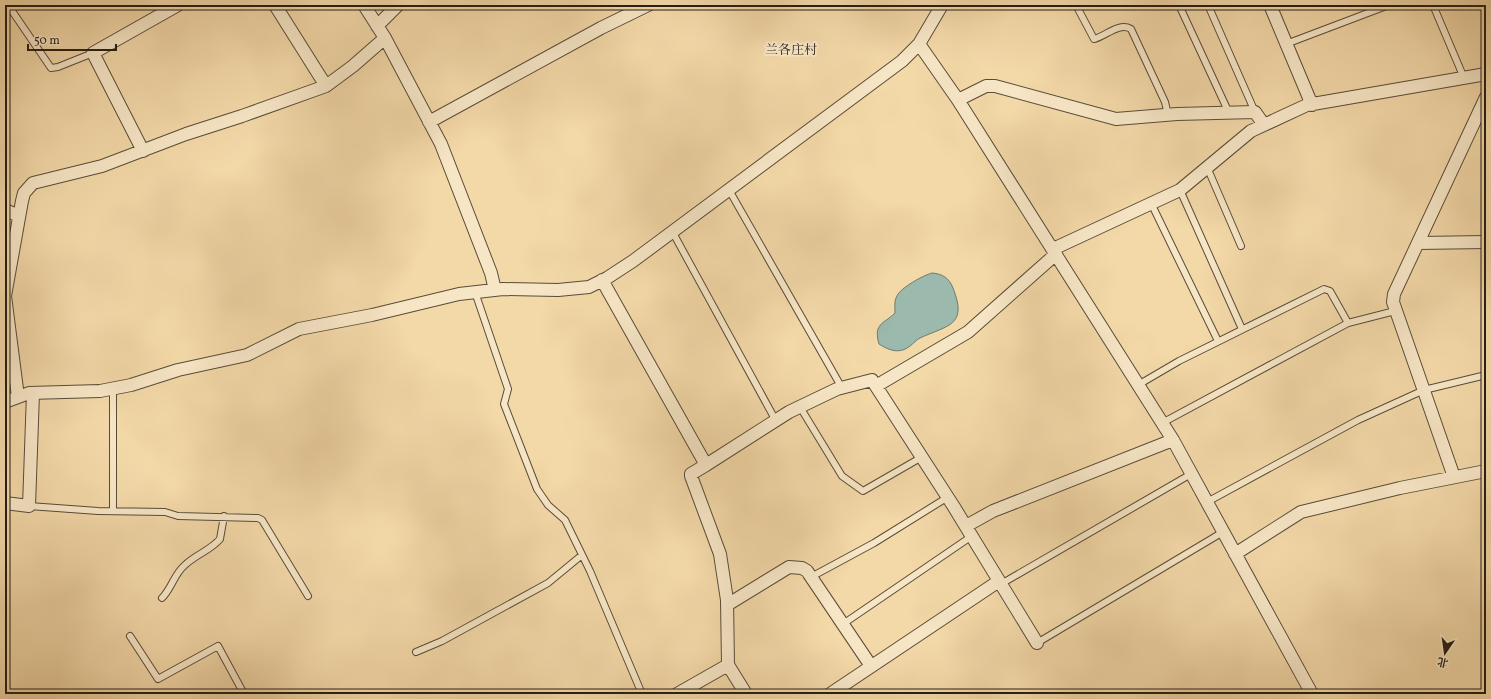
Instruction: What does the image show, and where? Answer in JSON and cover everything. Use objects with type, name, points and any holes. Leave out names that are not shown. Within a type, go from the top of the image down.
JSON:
[{"type":"street","points":[[143,150],[93,53],[178,5]]},
{"type":"street","points":[[275,5],[326,86]]},
{"type":"street","points":[[364,5],[385,38],[444,151],[491,273],[495,290]]},
{"type":"street","points":[[377,26],[398,5]]},
{"type":"street","points":[[429,122],[646,5]]},
{"type":"street","points":[[5,402],[33,393],[100,391],[113,389],[178,370],[247,355],[299,329],[372,315],[459,294],[495,290],[580,289],[589,287],[634,261],[672,231],[902,61],[919,44],[942,5]]},
{"type":"street","points":[[1270,5],[1312,105]]},
{"type":"street","points":[[18,397],[6,296],[24,193],[33,183],[102,166],[143,150],[326,86],[353,66],[385,38]]},
{"type":"street","points":[[919,44],[958,100],[1173,440],[1312,694]]},
{"type":"street","points":[[876,386],[968,332],[1054,252],[1180,190],[1251,131],[1312,105],[1486,74]]},
{"type":"street","points":[[958,100],[986,86],[995,86],[1107,117],[1129,119],[1168,115],[1255,112],[1264,125]]},
{"type":"street","points":[[1454,477],[1393,302],[1394,294],[1463,150],[1486,97]]},
{"type":"street","points":[[5,210],[19,216]]},
{"type":"street","points":[[1418,242],[1486,242]]},
{"type":"street","points":[[602,280],[706,465]]},
{"type":"street","points":[[746,694],[728,665],[727,605],[720,554],[691,474],[800,407],[842,388],[872,380],[948,497],[1037,643]]},
{"type":"street","points":[[5,503],[29,506],[33,393]]},
{"type":"street","points":[[969,532],[993,511],[1173,440]]},
{"type":"street","points":[[1236,554],[1301,512],[1400,488],[1486,471]]},
{"type":"street","points":[[727,605],[789,567],[802,568],[807,571],[871,666]]},
{"type":"street","points":[[830,694],[1000,582]]},
{"type":"street","points":[[677,694],[728,665]]},
{"type":"lane","points":[[8,5],[51,68],[58,67],[93,53]]},
{"type":"lane","points":[[1076,5],[1094,39],[1120,27],[1127,27],[1131,29],[1165,102],[1168,115]]},
{"type":"lane","points":[[1179,5],[1229,113]]},
{"type":"lane","points":[[1208,5],[1255,112]]},
{"type":"lane","points":[[1286,44],[1389,5]]},
{"type":"lane","points":[[1433,5],[1464,78]]},
{"type":"lane","points":[[1207,167],[1241,246]]},
{"type":"lane","points":[[729,190],[842,388]]},
{"type":"lane","points":[[1180,190],[1242,329]]},
{"type":"lane","points":[[1151,203],[1218,341]]},
{"type":"lane","points":[[672,231],[776,421]]},
{"type":"lane","points":[[1138,385],[1179,361],[1324,289],[1330,292],[1348,323]]},
{"type":"lane","points":[[474,292],[508,389],[504,404],[537,490],[548,505],[565,520],[582,555],[642,694]]},
{"type":"lane","points":[[1162,423],[1348,323],[1395,311]]},
{"type":"lane","points":[[1207,502],[1358,420],[1424,390],[1486,375]]},
{"type":"lane","points":[[113,389],[113,511]]},
{"type":"lane","points":[[800,407],[842,476],[863,491],[922,457]]},
{"type":"lane","points":[[1000,582],[1191,474]]},
{"type":"lane","points":[[811,577],[874,543],[948,497]]},
{"type":"lane","points":[[29,506],[113,511],[165,512],[178,516],[224,516],[260,519],[308,596]]},
{"type":"lane","points":[[162,598],[170,591],[176,575],[185,565],[220,539],[224,516]]},
{"type":"lane","points":[[843,624],[969,532]]},
{"type":"lane","points":[[1037,643],[1223,532]]},
{"type":"lane","points":[[416,652],[442,641],[548,583],[582,555]]},
{"type":"lane","points":[[130,636],[158,679],[218,646],[244,694]]},
{"type":"shaded area","points":[[932,273],[945,277],[950,282],[957,301],[957,317],[947,326],[920,338],[902,350],[891,350],[879,344],[877,332],[881,325],[895,313],[895,300],[899,293],[913,282]]},
{"type":"district","name":"兰各庄村","points":[[791,51]]}]
